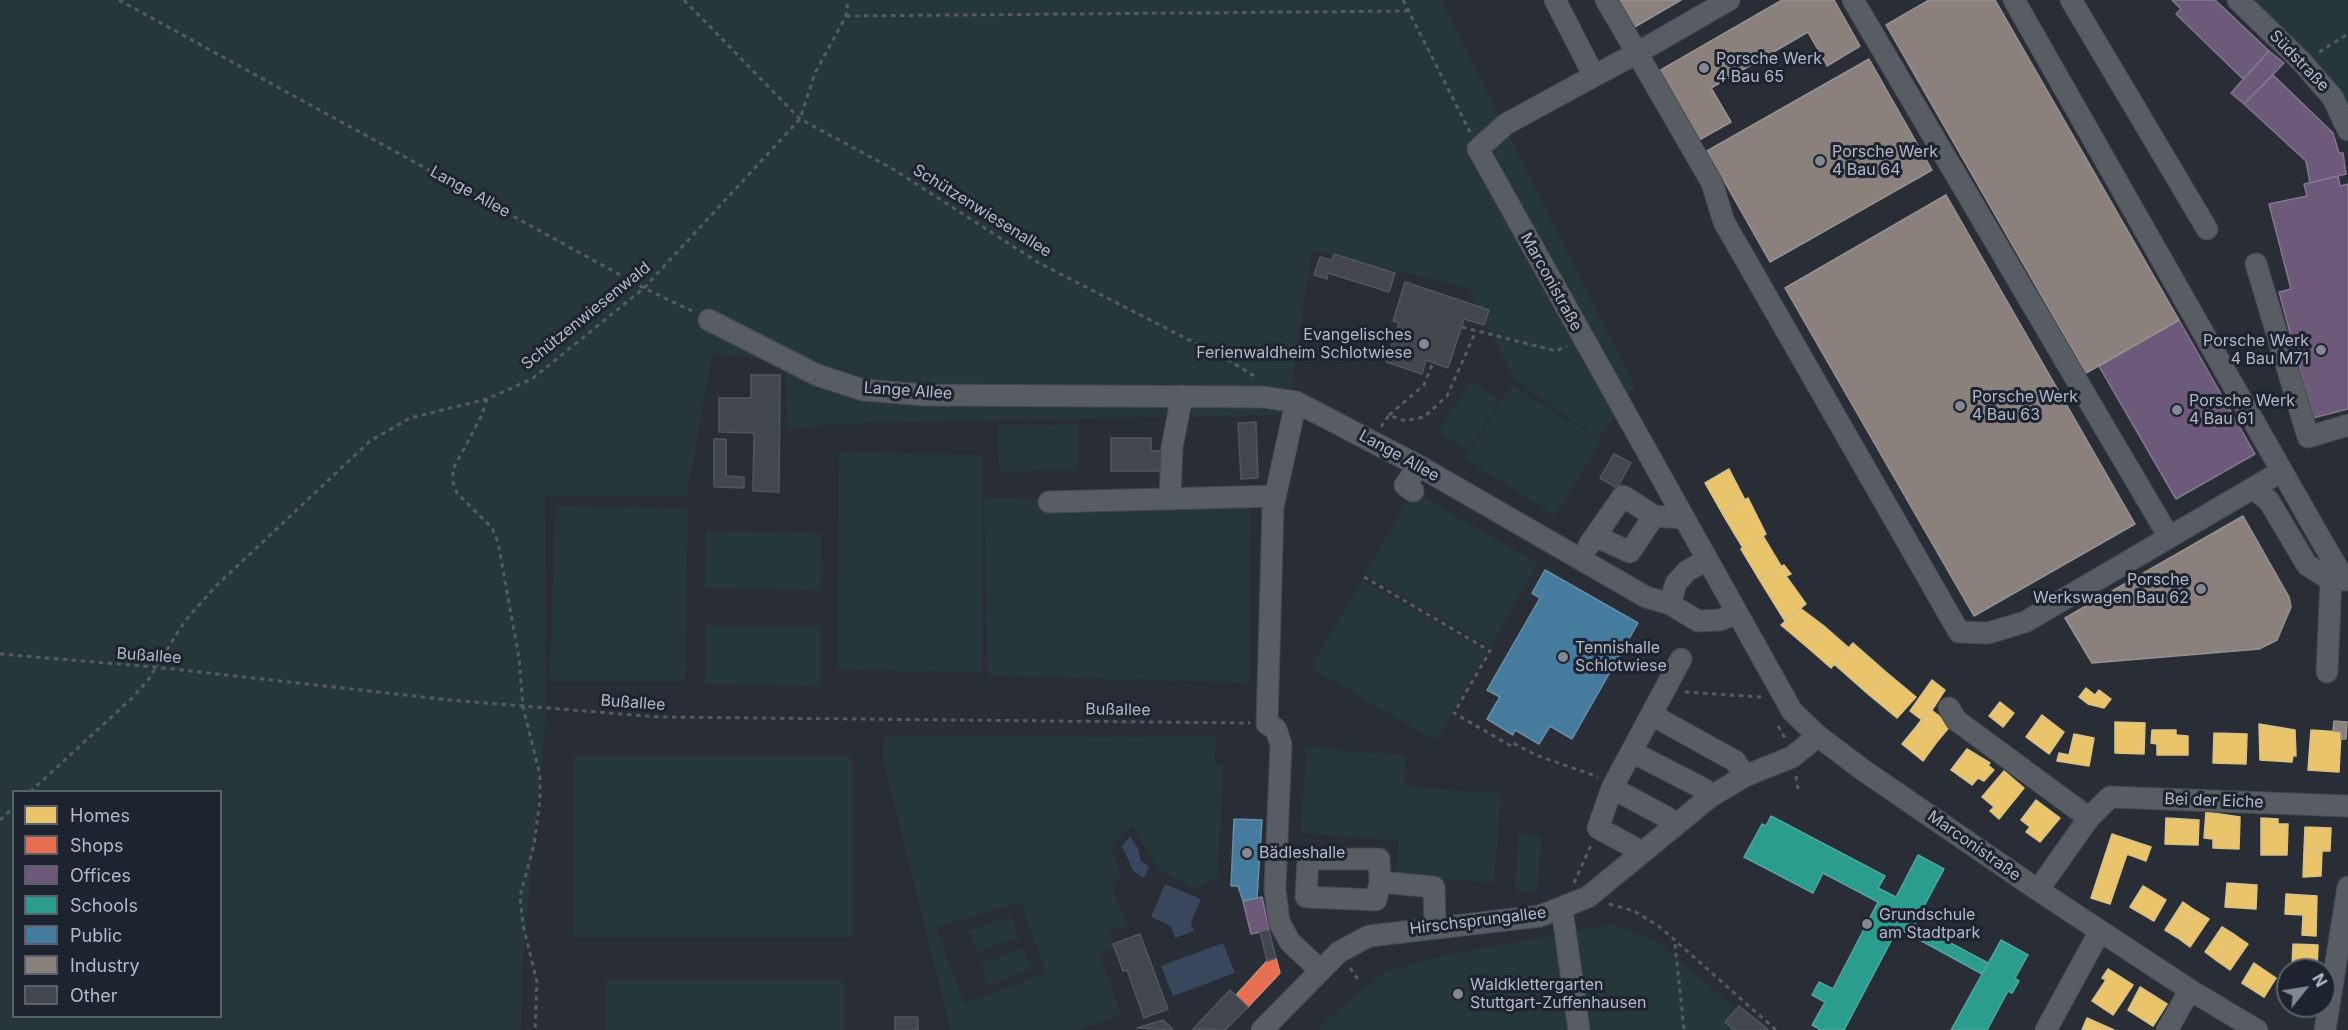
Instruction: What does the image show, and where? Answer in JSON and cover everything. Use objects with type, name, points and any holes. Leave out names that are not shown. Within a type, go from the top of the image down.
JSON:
[{"type":"street","points":[[1555,0],[1594,76]]},
{"type":"street","points":[[1605,0],[1712,183],[1724,222],[1959,632],[1988,633],[2025,622],[2282,471]]},
{"type":"street","points":[[1478,149],[1506,124],[1729,0]]},
{"type":"street","points":[[1853,0],[2169,537]]},
{"type":"street","points":[[2014,0],[2342,577],[2327,672]]},
{"type":"street","points":[[2071,0],[2207,228]]},
{"type":"street","name":"Südstraße","points":[[2238,0],[2302,62],[2333,98],[2348,130]]},
{"type":"street","name":"Marconistraße","points":[[1478,149],[1682,518],[1792,711],[1818,736],[1863,770],[2100,931],[2190,990],[2257,1030]]},
{"type":"street","points":[[2256,264],[2308,437],[2348,425]]},
{"type":"street","name":"Lange Allee","points":[[709,320],[817,375],[863,390],[925,394],[1263,397],[1296,402],[1419,466],[1646,597],[1670,604]]},
{"type":"street","points":[[1170,499],[1172,447],[1182,396]]},
{"type":"street","points":[[1296,402],[1275,496],[1267,724],[1276,729],[1281,745],[1275,890],[1279,922],[1290,942],[1319,969]]},
{"type":"street","points":[[1413,491],[1405,485],[1419,466]]},
{"type":"street","points":[[2253,488],[2269,501],[2307,565],[2342,577]]},
{"type":"street","points":[[1049,502],[1275,496]]},
{"type":"street","points":[[1654,516],[1630,552],[1592,541],[1623,496],[1654,516],[1682,518]]},
{"type":"street","points":[[1707,561],[1687,571],[1676,583],[1670,604],[1698,621],[1720,620],[1736,614]]},
{"type":"street","points":[[1642,852],[1598,828],[1613,785],[1681,659]]},
{"type":"street","points":[[1949,708],[1956,720],[2090,818]]},
{"type":"street","points":[[1652,715],[1735,762],[1745,776]]},
{"type":"street","name":"Hirschsprungallee","points":[[1262,1030],[1319,969],[1339,952],[1370,936],[1540,916],[1588,897],[1710,797],[1745,776],[1792,757],[1818,736]]},
{"type":"street","points":[[1632,752],[1704,789],[1710,797]]},
{"type":"street","points":[[1613,785],[1668,818],[1674,825]]},
{"type":"street","name":"Bei der Eiche","points":[[2038,890],[2090,818],[2110,797],[2348,806]]},
{"type":"street","points":[[1380,882],[1434,887],[1435,928]]},
{"type":"street","points":[[2325,1030],[2348,887]]},
{"type":"street","points":[[1562,909],[1579,1030]]},
{"type":"street","points":[[2046,1030],[2100,931]]},
{"type":"street","points":[[2167,1030],[2190,990]]},
{"type":"path","name":"Lange Allee","points":[[119,0],[645,288],[709,320]]},
{"type":"path","name":"Schützenwiesenallee","points":[[684,0],[800,119],[893,169],[1039,263],[1219,356],[1258,379]]},
{"type":"path","name":"Schützenwiesenwald","points":[[32,790],[132,698],[185,621],[216,586],[370,441],[410,418],[487,399],[532,379],[645,288],[800,119],[815,73],[846,16],[848,0]]},
{"type":"path","points":[[1403,0],[1478,149]]},
{"type":"path","points":[[846,16],[1408,11]]},
{"type":"path","points":[[2302,62],[2348,34]]},
{"type":"path","points":[[1462,327],[1556,351],[1582,339]]},
{"type":"path","points":[[1389,415],[1405,421],[1424,417],[1447,396],[1476,331]]},
{"type":"path","points":[[1371,440],[1389,415],[1424,385],[1433,362]]},
{"type":"path","points":[[487,399],[481,417],[453,470],[453,482],[457,493],[492,528],[498,542],[519,658],[523,707],[540,775],[540,800],[534,844],[520,896],[523,925],[537,982],[535,1030]]},
{"type":"path","points":[[1364,577],[1490,651],[1454,713],[1511,746],[1513,742],[1536,755],[1613,785]]},
{"type":"path","name":"Bußallee","points":[[0,654],[155,667],[523,707],[659,717],[1267,724]]},
{"type":"path","points":[[1663,690],[1761,697]]},
{"type":"path","points":[[0,820],[12,809]]},
{"type":"path","points":[[1588,897],[1574,884],[1598,828]]},
{"type":"path","points":[[1634,911],[1660,927],[1776,1030]]},
{"type":"path","points":[[1675,942],[1684,1030]]},
{"type":"shaded area","points":[[0,0],[1441,0],[1635,387],[1598,438],[1515,380],[1468,288],[1312,250],[1287,415],[842,423],[788,430],[785,361],[712,354],[687,496],[545,496],[546,714],[522,973],[521,1030],[0,1030]]},
{"type":"shaded area","points":[[2238,0],[2348,0],[2348,130]]},
{"type":"shaded area","points":[[1471,381],[1499,400],[1468,451],[1439,432]]},
{"type":"shaded area","points":[[1512,385],[1601,442],[1555,515],[1465,459]]},
{"type":"shaded area","points":[[1077,424],[1077,470],[999,471],[998,425]]},
{"type":"shaded area","points":[[839,452],[981,455],[981,673],[838,669]]},
{"type":"shaded area","points":[[1413,491],[1538,564],[1490,647],[1365,575]]},
{"type":"shaded area","points":[[984,498],[1251,502],[1250,683],[988,675]]},
{"type":"shaded area","points":[[555,506],[688,509],[685,681],[550,681]]},
{"type":"shaded area","points":[[706,531],[821,533],[820,590],[705,588]]},
{"type":"shaded area","points":[[1362,580],[1487,652],[1436,741],[1311,668]]},
{"type":"shaded area","points":[[706,626],[820,626],[820,686],[705,684]]},
{"type":"shaded area","points":[[1216,736],[1215,765],[1223,765],[1218,876],[1194,889],[1158,869],[1132,825],[1111,846],[1120,874],[1112,887],[1127,925],[1109,931],[1115,949],[1099,952],[1121,1014],[1081,1030],[951,1030],[883,760],[884,737]],"holes":[[[1021,902],[1046,973],[964,1004],[936,927]]]},
{"type":"shaded area","points":[[1307,747],[1405,755],[1404,786],[1501,794],[1494,883],[1397,875],[1399,840],[1300,833]]},
{"type":"shaded area","points":[[573,756],[852,756],[852,937],[573,937]]},
{"type":"shaded area","points":[[1518,834],[1541,836],[1538,892],[1515,891]]},
{"type":"shaded area","points":[[1011,916],[1019,937],[977,952],[969,931]]},
{"type":"shaded area","points":[[1615,924],[1660,944],[1761,1030],[1315,1030],[1384,972],[1445,955]]},
{"type":"shaded area","points":[[1023,948],[1031,969],[990,985],[981,964]]},
{"type":"shaded area","points":[[605,980],[844,980],[844,1030],[605,1030]]},
{"type":"water","points":[[1130,837],[1138,848],[1141,861],[1149,867],[1144,878],[1133,871],[1122,846]]},
{"type":"water","points":[[1165,884],[1201,899],[1191,922],[1194,931],[1175,938],[1171,926],[1151,917]]},
{"type":"water","points":[[1223,943],[1235,973],[1173,996],[1161,966]]},
{"type":"building: Homes","points":[[1729,469],[1745,500],[1722,513],[1705,483]]},
{"type":"building: Homes","points":[[1748,498],[1766,534],[1743,548],[1722,513]]},
{"type":"building: Homes","points":[[1763,536],[1781,566],[1759,579],[1741,549]]},
{"type":"building: Homes","points":[[1784,565],[1791,574],[1786,576],[1806,604],[1785,621],[1759,579]]},
{"type":"building: Homes","points":[[1800,608],[1824,626],[1807,647],[1781,625]]},
{"type":"building: Homes","points":[[1824,626],[1849,648],[1831,668],[1807,647]]},
{"type":"building: Homes","points":[[1853,643],[1886,672],[1868,694],[1834,664]]},
{"type":"building: Homes","points":[[1886,672],[1916,697],[1897,718],[1868,694]]},
{"type":"building: Homes","points":[[1932,680],[1945,690],[1932,710],[1930,709],[1922,720],[1910,711]]},
{"type":"building: Homes","points":[[2086,688],[2095,695],[2099,690],[2111,699],[2104,708],[2088,704],[2079,697]]},
{"type":"building: Homes","points":[[2000,702],[2014,713],[2003,727],[1989,716]]},
{"type":"building: Homes","points":[[1930,709],[1951,725],[1936,743],[1916,727]]},
{"type":"building: Homes","points":[[2042,715],[2064,732],[2049,754],[2026,737]]},
{"type":"building: Homes","points":[[2115,722],[2145,723],[2144,754],[2115,753]]},
{"type":"building: Homes","points":[[2259,724],[2295,730],[2296,756],[2293,755],[2292,762],[2260,760]]},
{"type":"building: Homes","points":[[1916,727],[1936,743],[1923,761],[1902,744]]},
{"type":"building: Homes","points":[[2152,730],[2176,730],[2176,735],[2188,736],[2188,755],[2157,755],[2157,744],[2151,743]]},
{"type":"building: Homes","points":[[2311,730],[2341,732],[2339,772],[2308,770]]},
{"type":"building: Homes","points":[[2214,733],[2247,734],[2246,764],[2213,763]]},
{"type":"building: Homes","points":[[2074,734],[2094,738],[2089,766],[2057,761],[2059,753],[2069,755]]},
{"type":"building: Homes","points":[[1967,749],[1990,763],[1988,765],[1994,770],[1984,781],[1978,778],[1972,785],[1951,770]]},
{"type":"building: Homes","points":[[2004,771],[2024,788],[1999,819],[1990,811],[1994,807],[1982,797]]},
{"type":"building: Homes","points":[[2036,800],[2060,818],[2040,842],[2026,832],[2030,827],[2021,820]]},
{"type":"building: Homes","points":[[2206,812],[2240,817],[2239,849],[2213,848],[2213,839],[2204,838]]},
{"type":"building: Homes","points":[[2166,818],[2199,820],[2198,845],[2165,844]]},
{"type":"building: Homes","points":[[2261,818],[2278,819],[2278,824],[2288,824],[2287,855],[2261,855]]},
{"type":"building: Homes","points":[[2305,827],[2331,828],[2330,851],[2304,851]]},
{"type":"building: Homes","points":[[2112,834],[2151,847],[2146,861],[2127,854],[2110,904],[2091,898]]},
{"type":"building: Homes","points":[[2304,851],[2322,851],[2321,876],[2303,877]]},
{"type":"building: Homes","points":[[2227,883],[2257,885],[2256,909],[2225,907]]},
{"type":"building: Homes","points":[[2143,886],[2166,900],[2154,921],[2130,907]]},
{"type":"building: Homes","points":[[2286,894],[2317,896],[2316,936],[2302,935],[2303,915],[2285,914]]},
{"type":"building: Homes","points":[[2183,902],[2196,911],[2178,938],[2165,930]]},
{"type":"building: Homes","points":[[2196,911],[2209,919],[2190,947],[2178,938]]},
{"type":"building: Homes","points":[[2222,927],[2235,935],[2217,961],[2205,952]]},
{"type":"building: Homes","points":[[2235,935],[2248,944],[2230,970],[2217,961]]},
{"type":"building: Homes","points":[[2293,944],[2318,945],[2317,958],[2292,958]]},
{"type":"building: Homes","points":[[2254,963],[2276,978],[2264,997],[2242,983]]},
{"type":"building: Homes","points":[[2108,969],[2133,985],[2113,1015],[2092,1001],[2106,980],[2102,978]]},
{"type":"building: Homes","points":[[2140,987],[2167,1004],[2153,1026],[2128,1010]]},
{"type":"building: Homes","points":[[2087,1018],[2114,1030],[2082,1030]]},
{"type":"building: Shops","points":[[1276,958],[1280,973],[1248,1007],[1236,995],[1267,961]]},
{"type":"building: Offices","points":[[2172,0],[2215,0],[2269,51],[2243,79],[2176,14],[2181,9]]},
{"type":"building: Offices","points":[[2269,51],[2284,63],[2244,104],[2231,93]]},
{"type":"building: Offices","points":[[2273,75],[2333,133],[2339,153],[2343,153],[2346,174],[2310,183],[2306,161],[2244,104]]},
{"type":"building: Offices","name":"Porsche Werk 4 Bau M71","points":[[2338,176],[2340,186],[2348,184],[2348,409],[2313,418],[2279,292],[2291,289],[2269,204],[2307,196],[2304,184]]},
{"type":"building: Offices","name":"Porsche Werk 4 Bau 61","points":[[2179,320],[2255,454],[2176,499],[2099,366]]},
{"type":"building: Offices","points":[[1262,897],[1269,930],[1251,934],[1243,901]]},
{"type":"building: Schools","points":[[1771,816],[1885,876],[1878,888],[1896,897],[1918,855],[1944,869],[1909,934],[1898,928],[1844,1030],[1821,1030],[1812,1025],[1825,1002],[1812,995],[1819,982],[1833,989],[1878,902],[1823,873],[1813,893],[1744,857],[1762,824],[1766,826]]},
{"type":"building: Schools","points":[[1915,924],[1988,963],[1982,974],[1909,934]]},
{"type":"building: Schools","points":[[2001,940],[2028,955],[2015,978],[2019,981],[2012,993],[2008,991],[1987,1030],[1951,1030]]},
{"type":"building: Public","name":"Tennishalle Schlotwiese","points":[[1545,570],[1638,623],[1572,739],[1550,726],[1539,744],[1515,730],[1513,735],[1487,719],[1500,697],[1487,690],[1540,598],[1532,593]]},
{"type":"building: Public","name":"Bädleshalle","points":[[1234,819],[1262,820],[1257,898],[1243,901],[1238,886],[1231,886]]},
{"type":"building: Industry","points":[[1617,0],[1681,0],[1633,28]]},
{"type":"building: Industry","name":"Porsche Werk 4 Bau 65","points":[[1782,0],[1834,0],[1860,46],[1827,66],[1808,32],[1711,88],[1731,122],[1699,140],[1659,71]]},
{"type":"building: Industry","points":[[1929,0],[1995,0],[2179,320],[2086,373],[1886,25]]},
{"type":"building: Industry","name":"Porsche Werk 4 Bau 64","points":[[1869,59],[1932,170],[1770,262],[1707,151]]},
{"type":"building: Industry","name":"Porsche Werk 4 Bau 63","points":[[1946,195],[2135,524],[1974,616],[1785,288]]},
{"type":"building: Industry","name":"Porsche Werkswagen Bau 62","points":[[2243,516],[2289,597],[2291,607],[2277,640],[2259,649],[2092,663],[2065,618]]},
{"type":"building: Industry","points":[[2334,721],[2347,722],[2346,739],[2341,739],[2341,732],[2333,731]]},
{"type":"building: Other","points":[[1334,254],[1395,273],[1389,292],[1328,273],[1327,279],[1314,275],[1320,257],[1332,260]]},
{"type":"building: Other","name":"Evangelisches Ferienwaldheim Schlotwiese","points":[[1405,282],[1489,310],[1484,325],[1464,319],[1448,368],[1426,360],[1422,374],[1386,362],[1399,323],[1393,321]]},
{"type":"building: Other","points":[[751,375],[780,375],[779,492],[753,491],[754,433],[719,432],[719,398],[751,398]]},
{"type":"building: Other","points":[[1256,422],[1258,478],[1241,479],[1238,423]]},
{"type":"building: Other","points":[[1111,438],[1151,438],[1151,451],[1162,451],[1163,471],[1111,471]]},
{"type":"building: Other","points":[[714,439],[726,439],[726,476],[744,477],[744,488],[714,487]]},
{"type":"building: Other","points":[[1614,454],[1631,463],[1617,488],[1600,478]]},
{"type":"building: Other","points":[[1269,930],[1276,958],[1267,961],[1260,932]]},
{"type":"building: Other","points":[[1140,934],[1168,1009],[1144,1018],[1127,970],[1123,971],[1113,944]]},
{"type":"building: Other","points":[[1230,990],[1248,1007],[1225,1030],[1193,1029]]},
{"type":"building: Other","points":[[1739,1006],[1769,1030],[1734,1030],[1725,1022]]},
{"type":"building: Other","points":[[895,1017],[918,1017],[918,1030],[895,1030]]},
{"type":"building: Other","points":[[1163,1020],[1173,1030],[1137,1028]]},
{"type":"place","name":"Porsche Werk 4 Bau 65","points":[[1704,68]]},
{"type":"place","name":"Porsche Werk 4 Bau 64","points":[[1820,161]]},
{"type":"place","name":"Evangelisches Ferienwaldheim Schlotwiese","points":[[1424,344]]},
{"type":"place","name":"Porsche Werk 4 Bau M71","points":[[2321,350]]},
{"type":"place","name":"Porsche Werk 4 Bau 63","points":[[1960,406]]},
{"type":"place","name":"Porsche Werk 4 Bau 61","points":[[2177,410]]},
{"type":"place","name":"Porsche Werkswagen Bau 62","points":[[2201,589]]},
{"type":"place","name":"Tennishalle Schlotwiese","points":[[1563,657]]},
{"type":"place","name":"Bädleshalle","points":[[1247,853]]},
{"type":"place","name":"Grundschule am Stadtpark","points":[[1867,924]]},
{"type":"place","name":"Waldklettergarten Stuttgart-Zuffenhausen","points":[[1458,994]]}]
